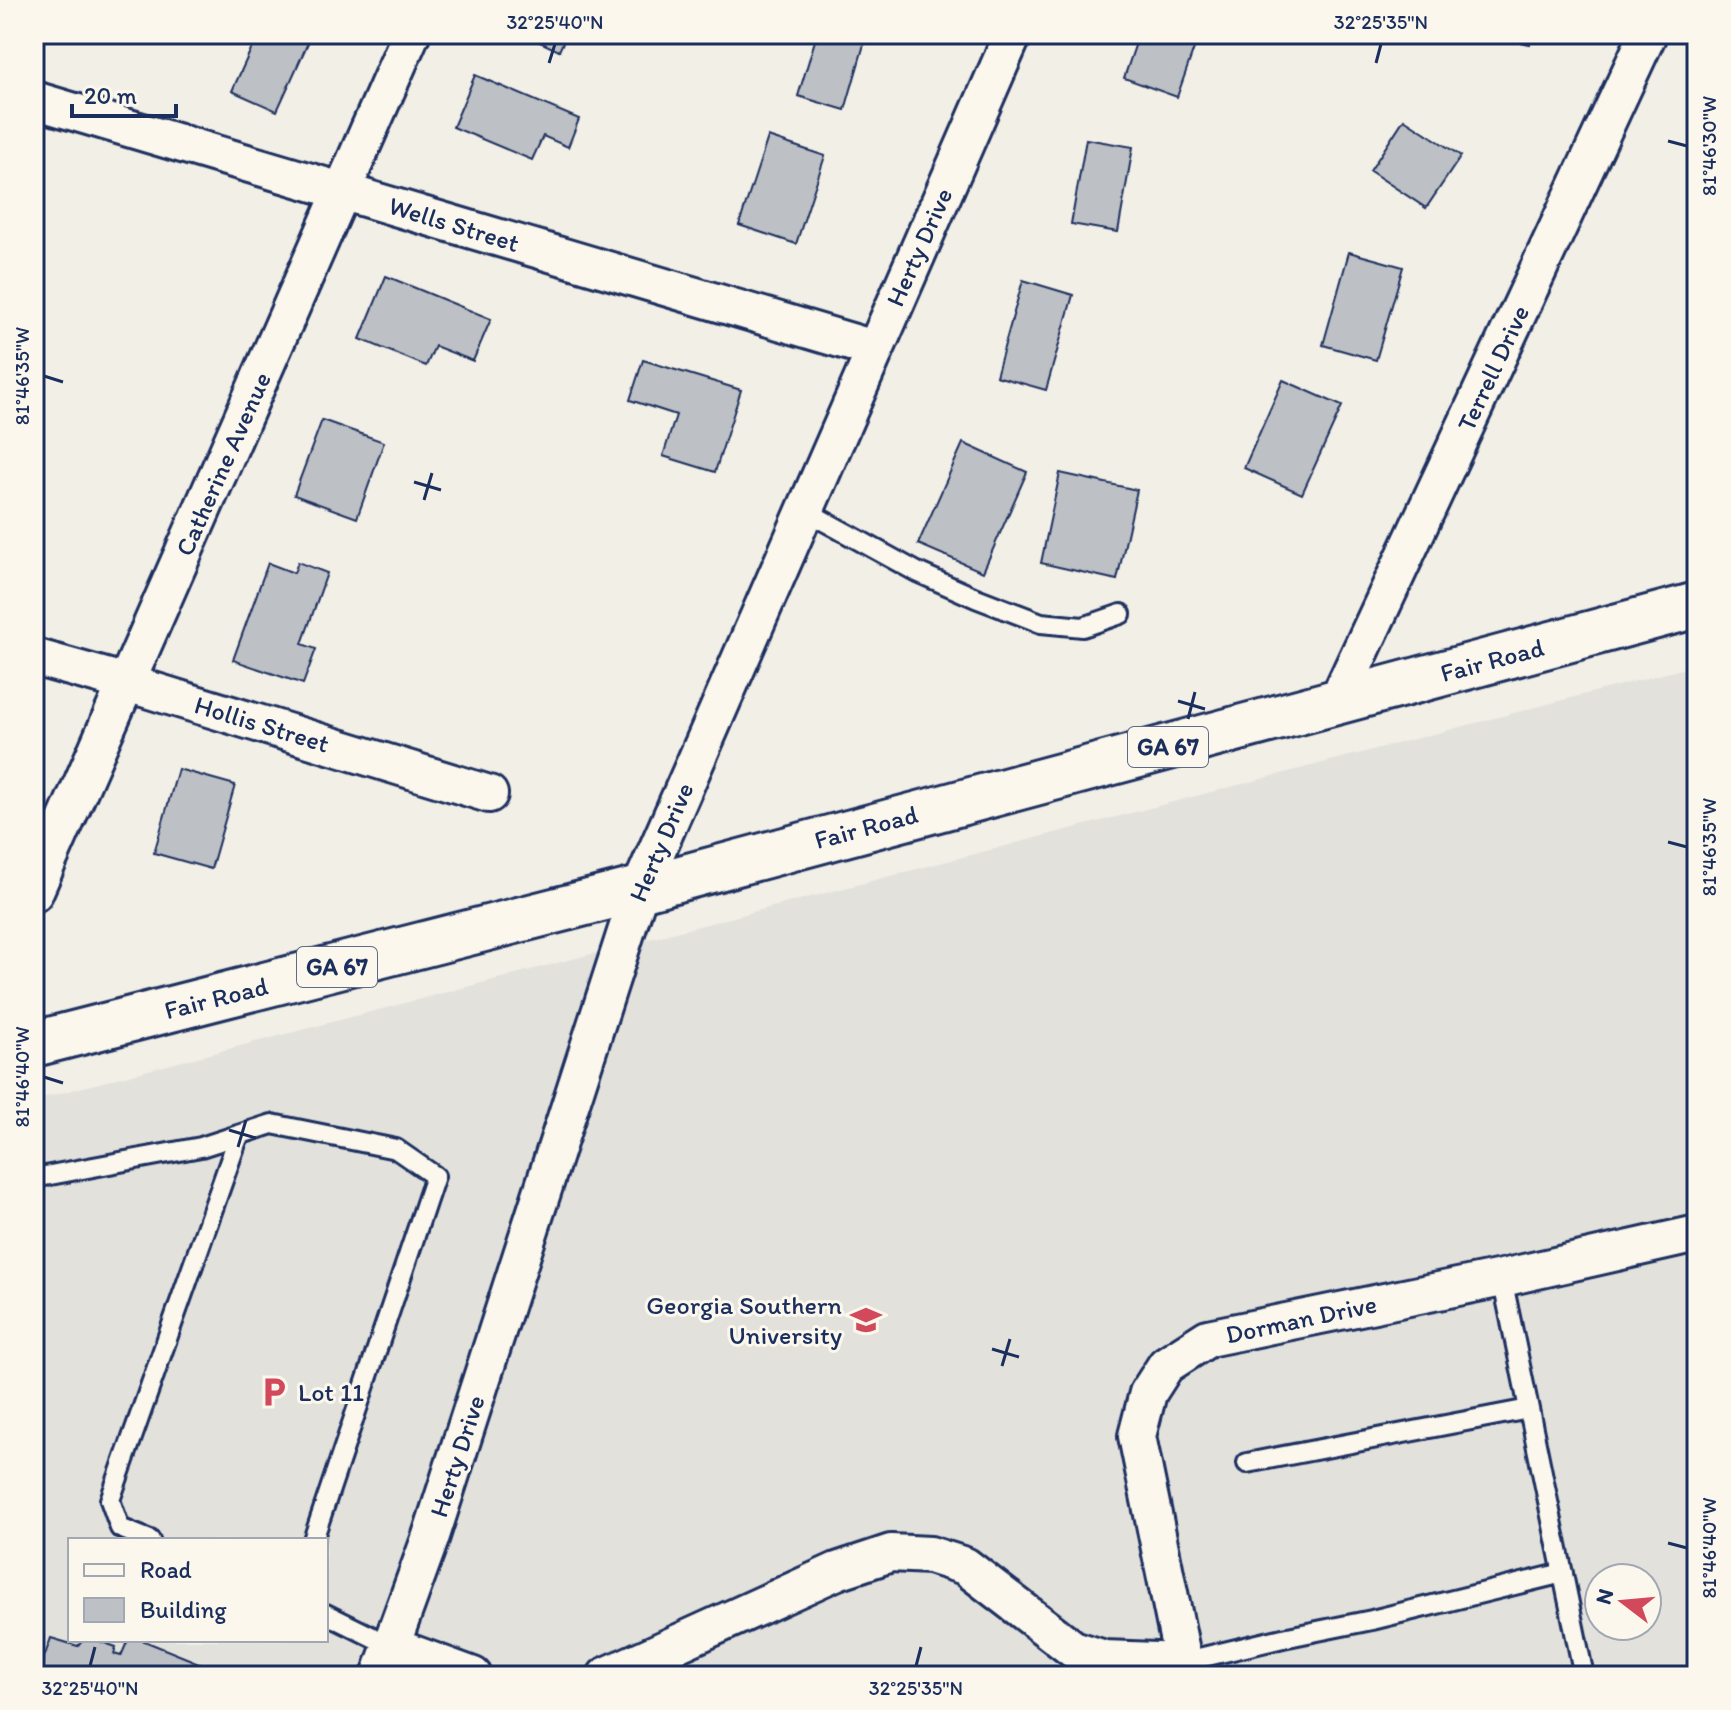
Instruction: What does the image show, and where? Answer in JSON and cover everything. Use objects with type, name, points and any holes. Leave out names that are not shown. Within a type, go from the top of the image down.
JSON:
[{"type":"main road","name":"Fair Road","points":[[34,1044],[640,889],[1697,605]]},
{"type":"street","name":"Catherine Avenue","points":[[34,893],[411,34]]},
{"type":"street","name":"Herty Drive","points":[[386,1661],[430,1539],[640,889],[1013,34]]},
{"type":"street","name":"Terrell Drive","points":[[1337,702],[1648,34]]},
{"type":"street","name":"Wells Street","points":[[34,100],[874,349]]},
{"type":"street","name":"Hollis Street","points":[[34,657],[489,794]]},
{"type":"street","name":"Dorman Drive","points":[[1184,1669],[1137,1436],[1148,1393],[1166,1365],[1208,1338],[1502,1278],[1697,1234]]},
{"type":"street","points":[[606,1676],[837,1571],[891,1553],[930,1555],[965,1566],[1073,1649],[1104,1659],[1184,1669]]},
{"type":"street","points":[[386,1661],[473,1676]]},
{"type":"lane","points":[[804,510],[917,572],[1041,623],[1083,627],[1121,614]]},
{"type":"lane","points":[[34,1178],[201,1147],[272,1124],[396,1149],[435,1176],[314,1538]]},
{"type":"lane","points":[[145,1538],[120,1528],[110,1500],[239,1135]]},
{"type":"lane","points":[[1502,1278],[1584,1676]]},
{"type":"lane","points":[[1247,1463],[1529,1409]]},
{"type":"lane","points":[[1184,1669],[1283,1638],[1372,1620],[1563,1573]]},
{"type":"lane","points":[[328,1616],[386,1661]]},
{"type":"shaded area","name":"Georgia Southern University","points":[[1697,665],[1697,1676],[34,1676],[34,1100]]},
{"type":"building","points":[[258,34],[312,34],[277,111],[232,91]]},
{"type":"building","points":[[523,34],[567,34],[559,51]]},
{"type":"building","points":[[817,34],[867,34],[845,110],[798,96]]},
{"type":"building","points":[[1139,34],[1199,34],[1177,97],[1124,78]]},
{"type":"building","points":[[1482,34],[1532,34],[1530,44]]},
{"type":"building","points":[[475,75],[579,119],[568,147],[543,136],[532,160],[453,127]]},
{"type":"building","points":[[1404,119],[1461,156],[1426,208],[1370,171]]},
{"type":"building","points":[[768,137],[825,156],[796,244],[739,225]]},
{"type":"building","points":[[1086,139],[1133,147],[1118,232],[1071,224]]},
{"type":"building","points":[[1349,252],[1403,267],[1376,360],[1323,345]]},
{"type":"building","points":[[386,276],[491,319],[473,361],[435,346],[426,366],[360,339]]},
{"type":"building","points":[[1023,280],[1073,295],[1046,390],[996,376]]},
{"type":"building","points":[[643,360],[741,390],[715,472],[663,456],[676,415],[630,400]]},
{"type":"building","points":[[1283,380],[1342,406],[1302,494],[1244,468]]},
{"type":"building","points":[[322,420],[384,442],[357,518],[294,495]]},
{"type":"building","points":[[963,443],[1027,472],[983,572],[918,544]]},
{"type":"building","points":[[1060,473],[1137,490],[1117,580],[1041,563]]},
{"type":"building","points":[[298,562],[327,573],[302,644],[316,649],[303,684],[233,660],[268,563],[294,573]]},
{"type":"building","points":[[178,769],[235,785],[211,869],[154,853]]},
{"type":"building","points":[[51,1638],[78,1646],[81,1642],[102,1642],[116,1647],[114,1654],[121,1656],[127,1642],[147,1642],[231,1676],[34,1676],[34,1663],[41,1666]]},
{"type":"place","name":"Georgia Southern University","points":[[866,1320]]},
{"type":"place","name":"Lot 11","points":[[274,1392]]}]
